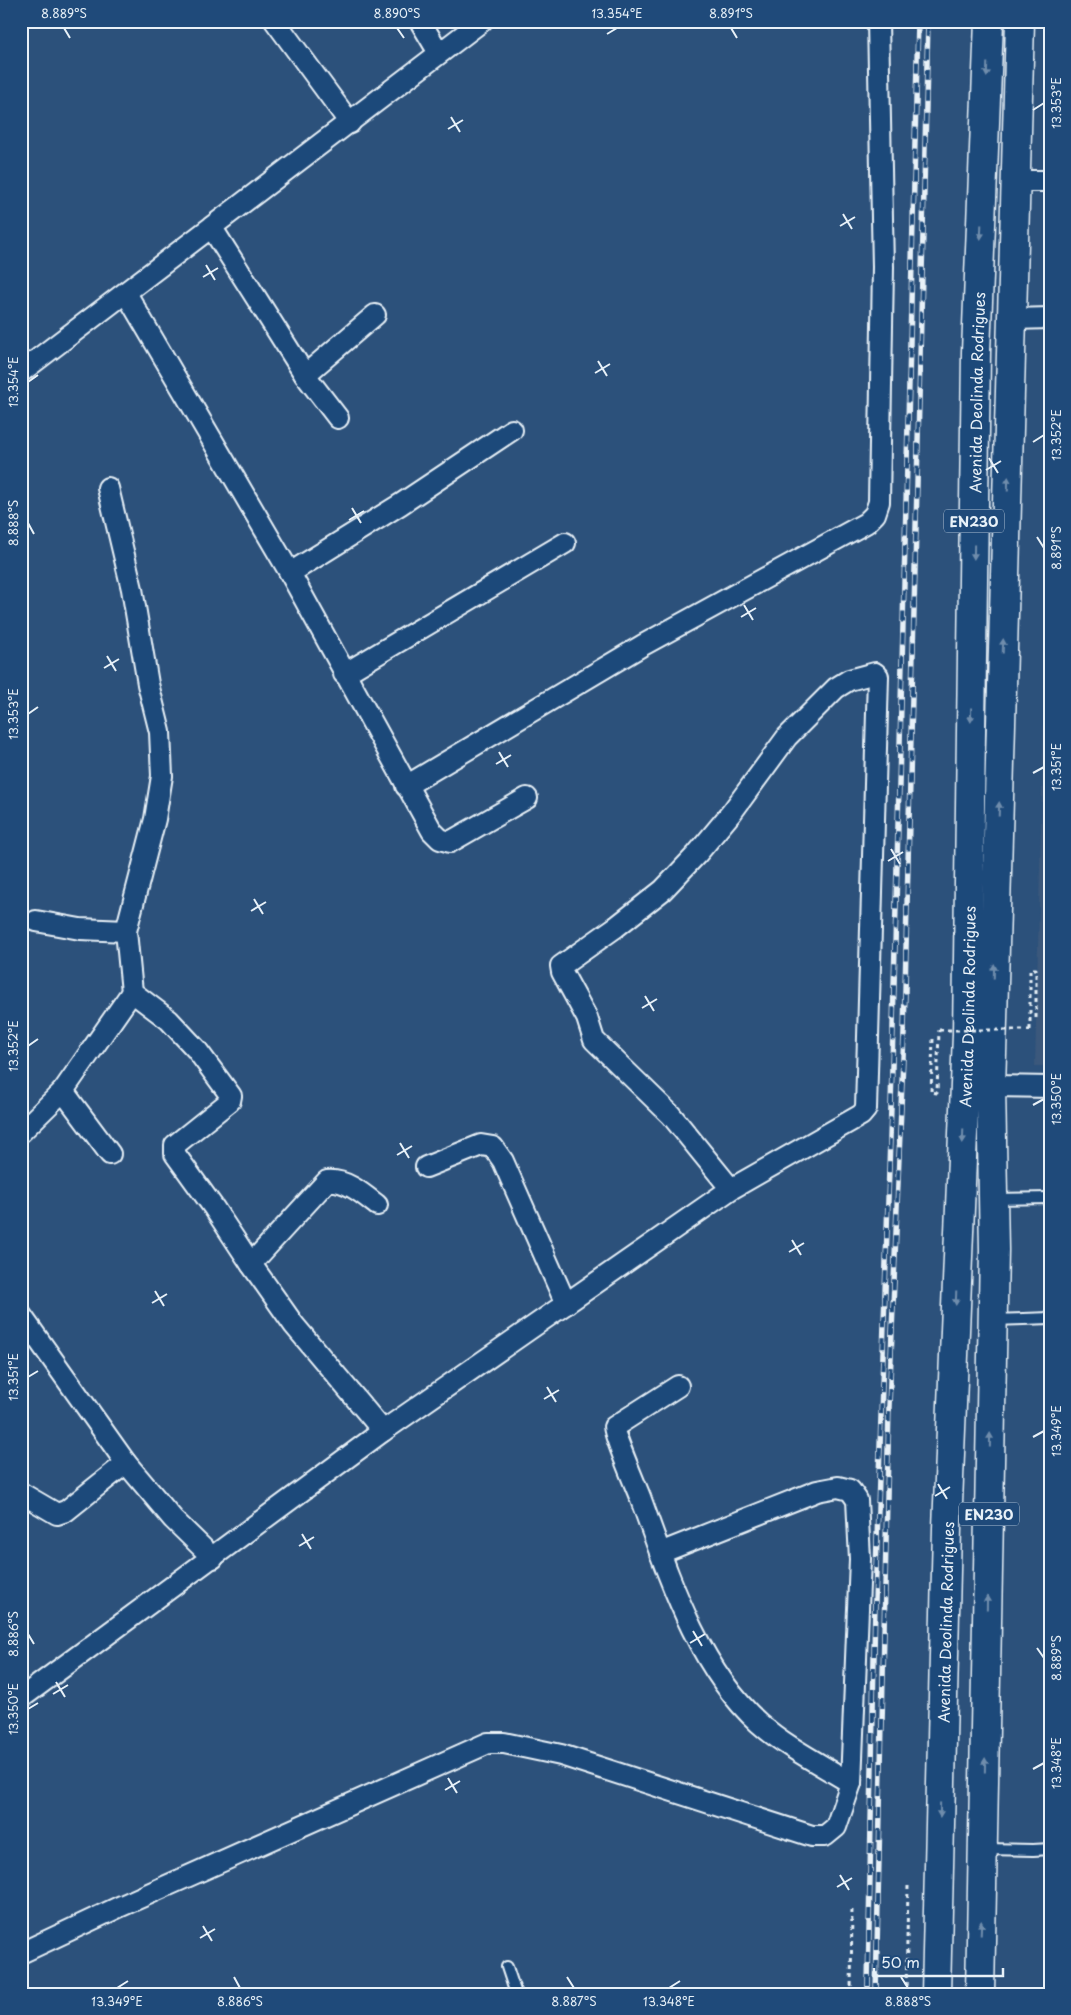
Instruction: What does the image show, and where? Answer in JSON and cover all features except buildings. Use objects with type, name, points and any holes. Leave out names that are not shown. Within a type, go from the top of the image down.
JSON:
[{"type":"highway","name":"Avenida Deolinda Rodrigues","points":[[936,1994],[947,1528],[967,1035],[976,352],[989,21]]},
{"type":"highway","name":"Avenida Deolinda Rodrigues","points":[[980,1994],[994,1250],[992,1086],[1020,21]]},
{"type":"street","points":[[275,21],[350,123]]},
{"type":"street","points":[[420,21],[439,53]]},
{"type":"street","points":[[21,372],[482,21]]},
{"type":"street","points":[[406,786],[643,645],[866,523],[875,514],[879,502],[883,267],[878,21]]},
{"type":"street","points":[[1016,181],[1050,181]]},
{"type":"street","points":[[212,228],[305,375],[338,418]]},
{"type":"street","points":[[126,293],[290,573],[432,831],[440,839],[450,842],[528,798]]},
{"type":"street","points":[[305,375],[375,315]]},
{"type":"street","points":[[1013,319],[1050,318]]},
{"type":"street","points":[[290,573],[401,504],[512,430]]},
{"type":"street","points":[[21,1132],[63,1091],[132,992],[126,930],[155,819],[162,776],[160,732],[148,684],[132,589],[108,488]]},
{"type":"street","points":[[344,674],[565,543]]},
{"type":"street","points":[[21,1698],[383,1431],[731,1189],[861,1115],[866,1109],[878,686],[878,676],[875,673],[849,680],[836,688],[787,737],[732,812],[697,854],[663,890],[616,928],[561,966],[562,972],[587,1018],[594,1040],[671,1115],[731,1189]]},
{"type":"street","points":[[36,921],[80,929],[126,930]]},
{"type":"street","points":[[132,992],[168,1020],[197,1050],[231,1096],[230,1101],[175,1145],[175,1154],[294,1325],[383,1431]]},
{"type":"street","points":[[992,1086],[1050,1087]]},
{"type":"street","points":[[63,1091],[110,1154]]},
{"type":"street","points":[[426,1167],[481,1146],[493,1147],[503,1161],[566,1304]]},
{"type":"street","points":[[251,1264],[327,1181],[336,1180],[360,1191],[377,1205]]},
{"type":"street","points":[[21,1315],[126,1463],[173,1519],[213,1558]]},
{"type":"street","points":[[678,1386],[614,1427],[613,1432],[625,1456],[677,1595],[707,1655],[732,1694],[760,1723],[794,1748],[851,1783]]},
{"type":"street","points":[[21,1493],[57,1514],[66,1511],[126,1463]]},
{"type":"street","points":[[21,1953],[119,1907],[488,1744],[504,1743],[561,1755],[812,1836],[825,1836],[836,1827],[851,1783],[860,1558],[857,1500],[850,1490],[838,1487],[817,1491],[660,1553]]},
{"type":"lane","points":[[993,1199],[1050,1198]]},
{"type":"lane","points":[[992,1320],[1050,1318]]},
{"type":"lane","points":[[984,1849],[1050,1849]]},
{"type":"lane","points":[[507,1967],[516,1994]]},
{"type":"path","points":[[933,1039],[931,1092],[936,1093],[939,1030],[1030,1030],[1030,969],[1036,969],[1036,1022]]},
{"type":"path","points":[[906,1994],[908,1886]]},
{"type":"path","points":[[851,1994],[852,1906]]},
{"type":"shaded area","points":[[1050,470],[1050,1066],[1035,1066]]},
{"type":"railway","points":[[868,1986],[875,1602],[891,1107],[918,21]]},
{"type":"railway","points":[[876,1994],[889,1407],[904,1033],[928,21]]}]
